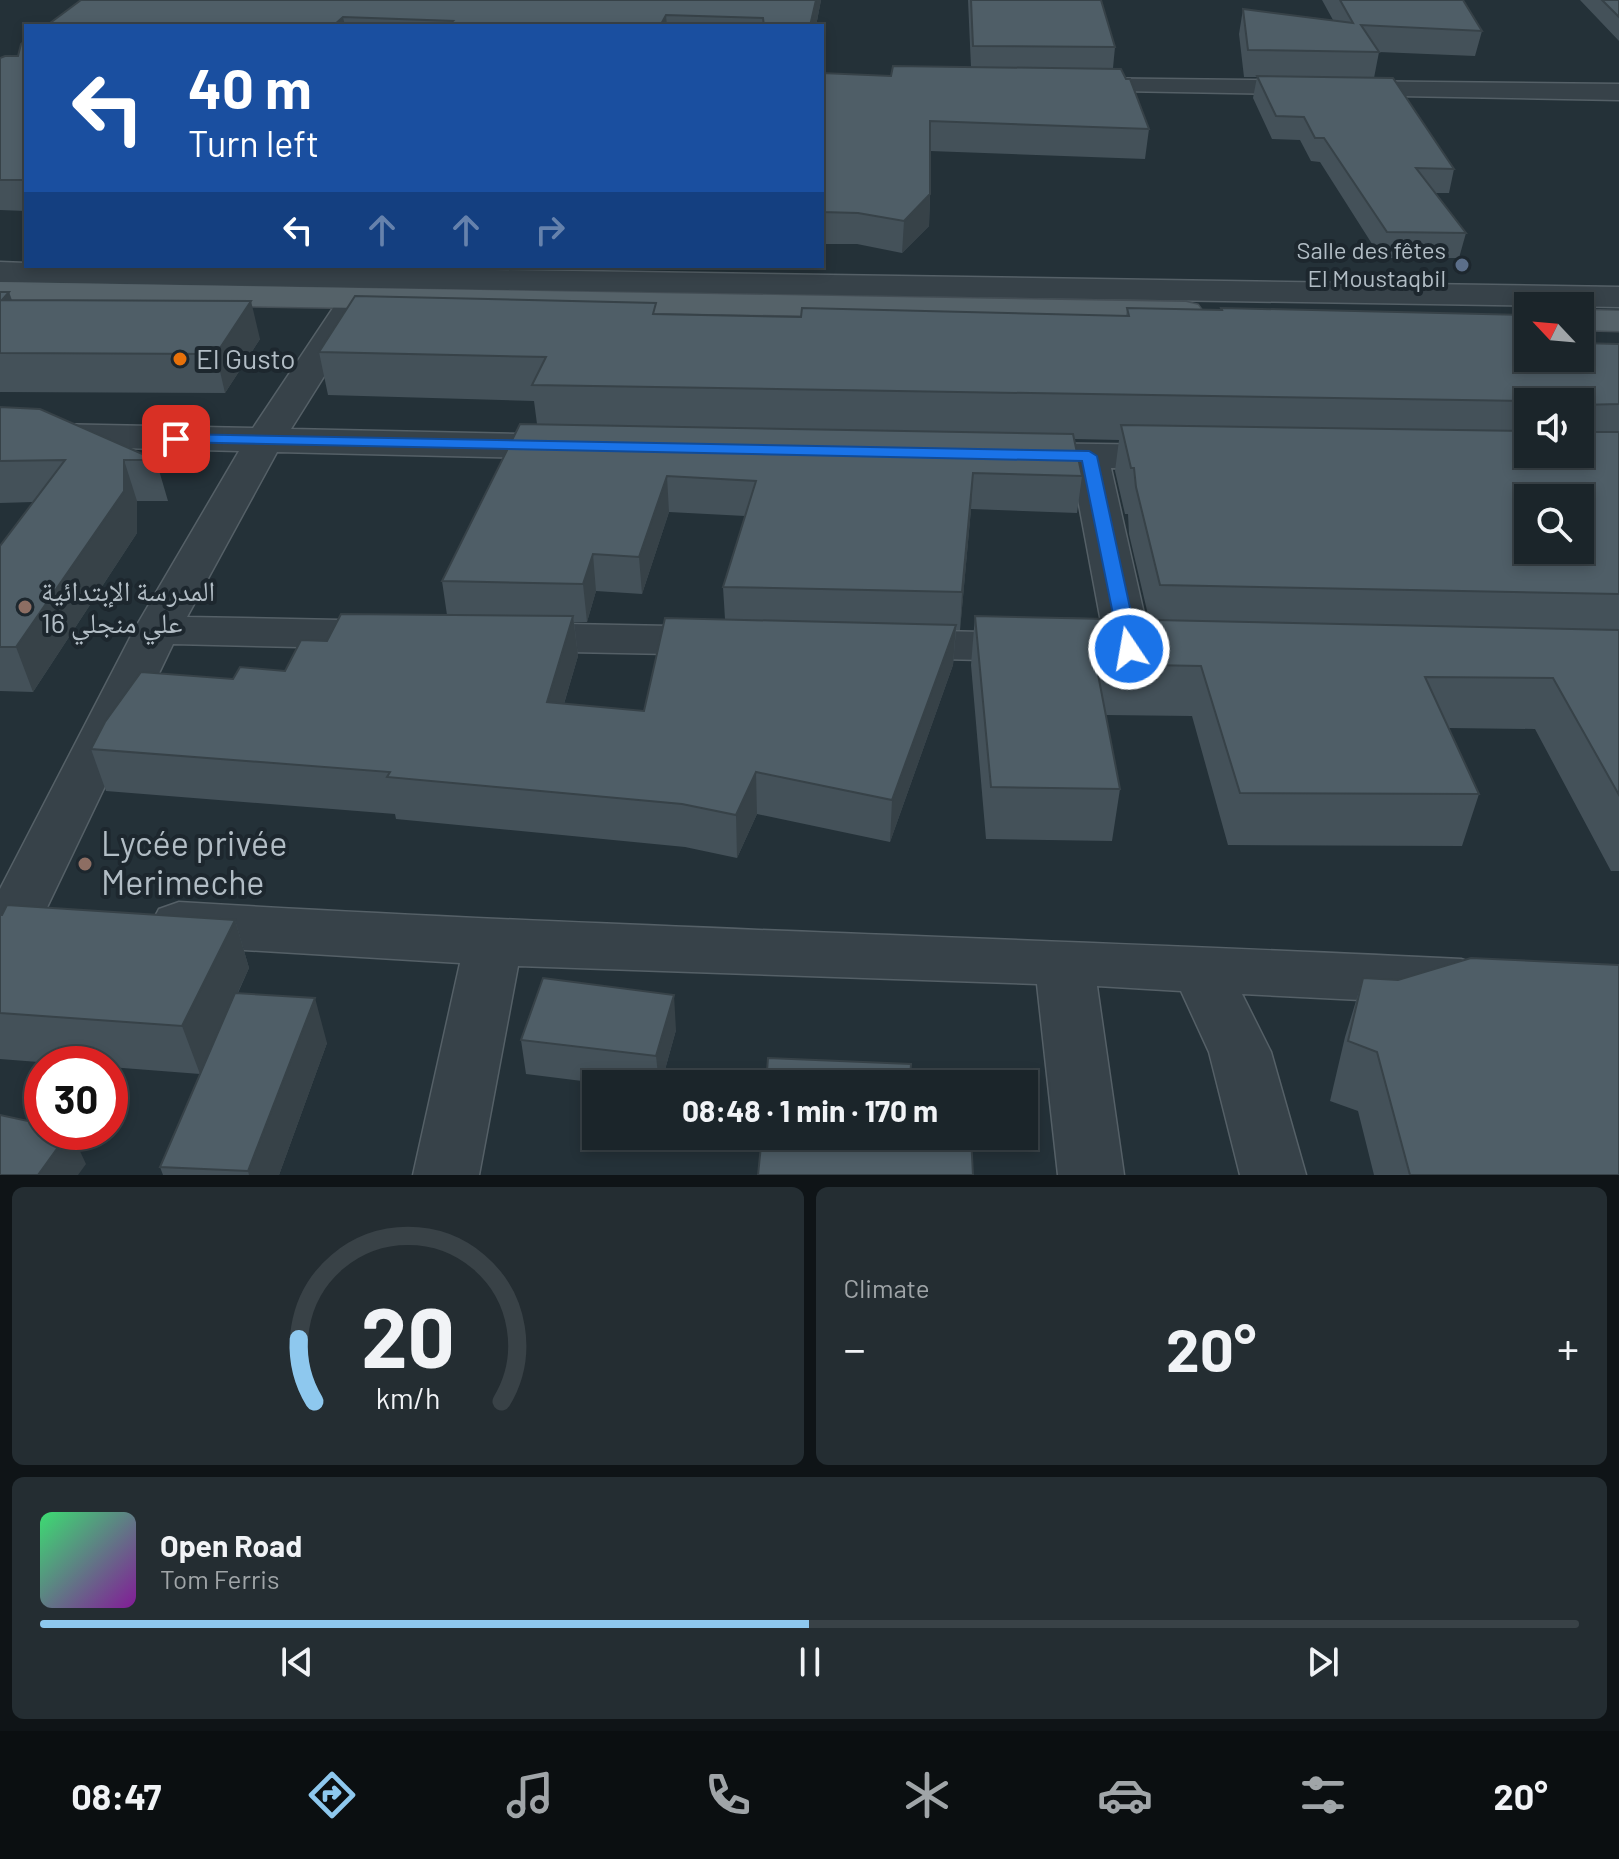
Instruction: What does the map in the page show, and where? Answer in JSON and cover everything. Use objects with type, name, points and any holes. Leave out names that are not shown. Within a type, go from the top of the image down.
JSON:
[{"type":"main road","points":[[0,292],[1514,319]]},
{"type":"main road","points":[[0,315],[355,299],[1211,336]]},
{"type":"main road","points":[[1594,320],[1619,321]]},
{"type":"main road","points":[[1594,342],[1619,342]]},
{"type":"street","points":[[1045,85],[1619,92]]},
{"type":"street","points":[[0,272],[355,299],[1619,297]]},
{"type":"street","points":[[21,922],[157,630],[264,441],[355,299]]},
{"type":"street","points":[[0,434],[598,447]]},
{"type":"street","points":[[978,454],[1214,458]]},
{"type":"street","points":[[1089,456],[1129,649]]},
{"type":"street","points":[[157,630],[428,635]]},
{"type":"street","points":[[476,636],[763,642]]},
{"type":"street","points":[[858,644],[1177,650]]},
{"type":"street","points":[[128,921],[493,943],[1064,962],[1510,985]]},
{"type":"street","points":[[446,1175],[493,943]]},
{"type":"street","points":[[1064,962],[1091,1175]]},
{"type":"street","points":[[1200,968],[1240,1052],[1273,1175]]},
{"type":"building","points":[[81,0],[816,0],[810,24],[764,24],[763,18],[666,15],[661,24],[450,24],[453,21],[343,17],[335,24],[49,24]]},
{"type":"building","points":[[971,0],[1101,0],[1115,47],[973,46]]},
{"type":"building","points":[[1340,0],[1463,0],[1482,31],[1361,25],[1379,52],[1248,50],[1243,9],[1353,23]]},
{"type":"building","points":[[1602,0],[1619,0],[1619,17]]},
{"type":"building","points":[[24,42],[24,180],[0,180],[0,58],[18,56]]},
{"type":"building","points":[[893,66],[1121,69],[1126,79],[1130,79],[1149,129],[930,121],[930,194],[904,221],[858,213],[824,212],[824,73],[891,76]]},
{"type":"building","points":[[1257,76],[1393,78],[1454,169],[1416,168],[1466,233],[1387,232],[1324,138],[1315,138],[1304,117],[1276,116]]},
{"type":"building","points":[[0,292],[9,292],[2,300],[251,301],[216,354],[0,353]]},
{"type":"building","points":[[355,296],[656,303],[653,314],[801,317],[802,308],[1129,316],[1127,308],[1514,315],[1514,372],[1594,372],[1594,343],[1619,344],[1619,404],[1594,405],[1594,388],[1514,388],[1514,401],[532,385],[546,357],[319,352]]},
{"type":"building","name":"المدرسة الإبتدائية علي منجلي 16","points":[[0,407],[40,409],[156,460],[124,460],[124,491],[16,647],[0,647],[0,546],[65,460],[0,461]]},
{"type":"building","points":[[520,424],[1073,434],[1082,476],[973,473],[962,592],[723,587],[756,481],[667,476],[639,557],[593,554],[583,584],[442,581]]},
{"type":"building","points":[[1121,425],[1514,431],[1514,468],[1594,468],[1594,432],[1619,432],[1619,594],[1160,585],[1134,468],[1131,468]]},
{"type":"building","points":[[341,614],[573,616],[547,702],[644,711],[665,618],[956,625],[892,800],[756,772],[736,815],[682,804],[387,777],[390,772],[91,749],[105,722],[141,672],[233,679],[240,667],[285,671],[301,640],[327,641]]},
{"type":"building","points":[[975,616],[1619,630],[1619,795],[1553,678],[1425,677],[1479,794],[1240,793],[1201,666],[1096,664],[1120,789],[991,787]]},
{"type":"building","points":[[7,905],[235,920],[182,1026],[0,1013],[0,915]]},
{"type":"building","points":[[1471,958],[1619,965],[1619,1175],[1410,1175],[1377,1052],[1348,1041],[1363,978],[1398,980]]},
{"type":"building","points":[[543,978],[674,995],[656,1056],[521,1040]]},
{"type":"building","points":[[235,993],[315,998],[248,1171],[160,1167]]},
{"type":"building","points":[[768,1058],[911,1064],[911,1070],[767,1070]]},
{"type":"building","points":[[0,1115],[24,1120],[24,1150],[56,1150],[38,1175],[0,1175]]},
{"type":"building","points":[[761,1150],[972,1150],[973,1175],[758,1175]]},
{"type":"place","name":"Salle des fêtes El Moustaqbil","points":[[1462,265]]},
{"type":"place","name":"El Gusto","points":[[180,359]]},
{"type":"place","name":"المدرسة الإبتدائية علي منجلي 16","points":[[25,607]]},
{"type":"place","name":"Lycée privée Merimeche","points":[[85,864]]},
{"type":"route","points":[[176,439],[1089,456],[1129,649]]}]
